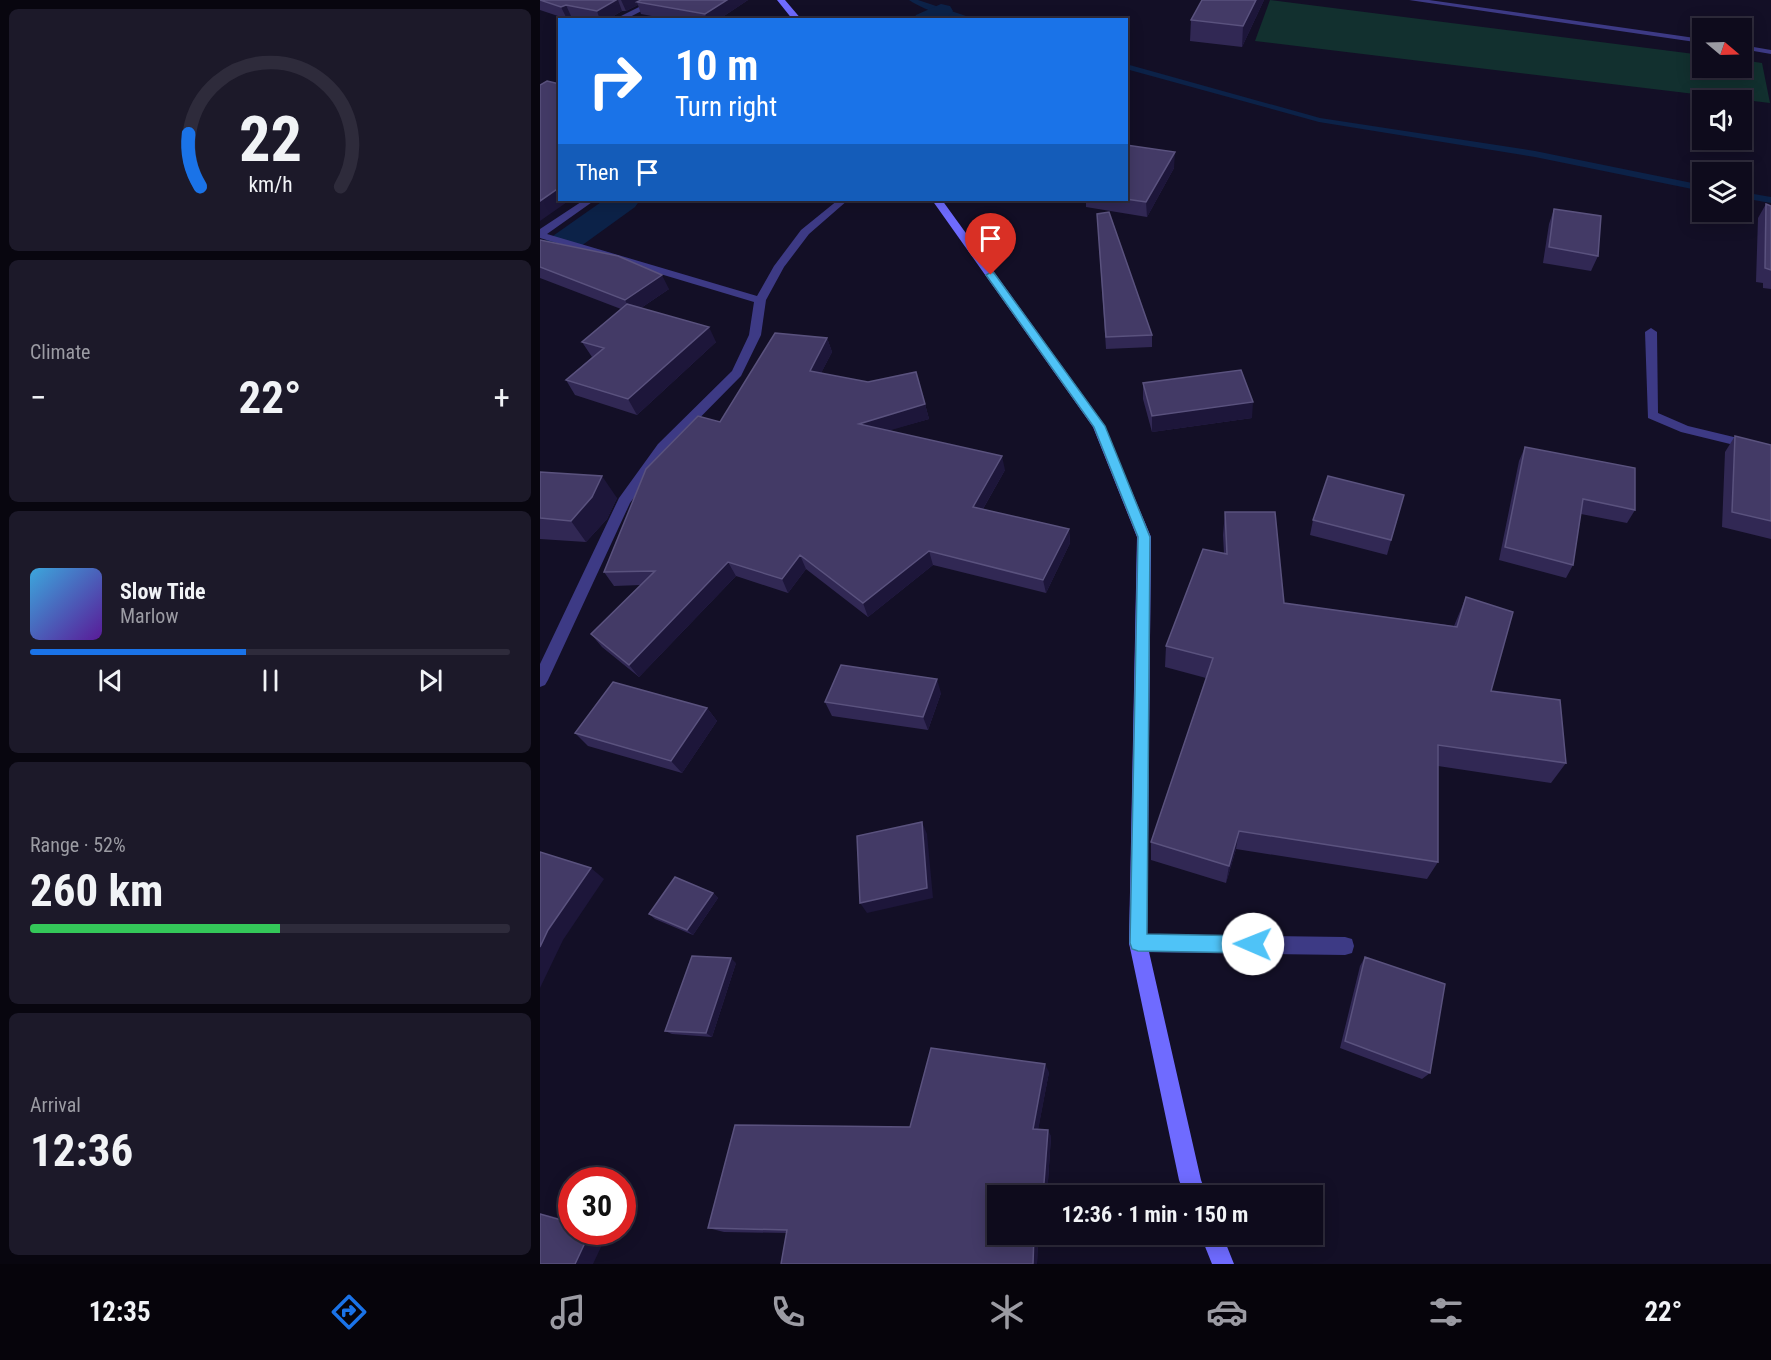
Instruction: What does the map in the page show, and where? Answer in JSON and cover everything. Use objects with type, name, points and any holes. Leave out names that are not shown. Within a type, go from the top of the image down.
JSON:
[{"type":"main road","points":[[781,0],[796,18]]},
{"type":"main road","points":[[938,201],[1099,426],[1144,537],[1138,943],[1192,1185]]},
{"type":"main road","points":[[1215,1245],[1223,1264]]},
{"type":"street","points":[[621,18],[659,0]]},
{"type":"street","points":[[1413,0],[1692,40]]},
{"type":"street","points":[[1752,49],[1771,52]]},
{"type":"street","points":[[540,235],[589,201]]},
{"type":"street","points":[[540,680],[624,501],[663,447],[737,373],[755,335],[760,300],[779,266],[805,232],[842,201]]},
{"type":"street","points":[[540,235],[760,300]]},
{"type":"street","points":[[1651,332],[1652,415],[1685,429],[1771,450]]},
{"type":"street","points":[[1138,943],[1345,946]]},
{"type":"green space","points":[[1270,0],[1692,54],[1692,78],[1752,78],[1752,62],[1762,63],[1770,103],[1752,101],[1752,90],[1692,90],[1692,94],[1255,41]]},
{"type":"building","points":[[540,0],[616,0],[597,11],[566,5],[561,7]]},
{"type":"building","points":[[641,0],[727,0],[705,14],[637,2]]},
{"type":"building","points":[[1202,0],[1256,0],[1243,26],[1191,20]]},
{"type":"building","points":[[547,81],[558,84],[558,188],[540,201],[540,85]]},
{"type":"building","points":[[1128,145],[1175,152],[1146,202],[1128,199]]},
{"type":"building","points":[[1766,204],[1771,206],[1771,270],[1765,268]]},
{"type":"building","points":[[1554,209],[1601,216],[1598,256],[1549,247]]},
{"type":"building","points":[[1109,212],[1152,335],[1106,337],[1097,214]]},
{"type":"building","points":[[540,240],[618,256],[662,275],[625,300],[540,267]]},
{"type":"building","points":[[627,304],[709,327],[628,399],[566,380],[604,348],[582,342]]},
{"type":"building","points":[[775,333],[827,338],[810,371],[868,382],[916,372],[925,404],[859,424],[1002,456],[973,507],[1069,529],[1043,580],[929,551],[863,603],[800,555],[782,579],[728,562],[629,665],[591,634],[655,571],[604,572],[646,469],[698,416],[720,422]]},
{"type":"building","points":[[1241,370],[1253,402],[1152,416],[1143,383]]},
{"type":"building","points":[[1735,436],[1771,445],[1771,521],[1732,512]]},
{"type":"building","points":[[1525,447],[1635,468],[1635,510],[1583,499],[1573,565],[1505,547]]},
{"type":"building","points":[[540,472],[602,476],[592,497],[571,521],[540,518]]},
{"type":"building","points":[[1328,476],[1404,495],[1391,540],[1313,520]]},
{"type":"building","points":[[1225,512],[1275,512],[1284,603],[1457,627],[1466,597],[1513,612],[1491,691],[1560,700],[1566,763],[1438,745],[1438,862],[1239,831],[1229,866],[1151,842],[1213,658],[1166,646],[1203,549],[1227,554]]},
{"type":"building","points":[[841,665],[937,679],[923,717],[825,702]]},
{"type":"building","points":[[613,682],[707,708],[671,761],[575,733]]},
{"type":"building","points":[[922,822],[927,888],[860,903],[857,836]]},
{"type":"building","points":[[540,852],[591,868],[548,930],[540,947]]},
{"type":"building","points":[[675,877],[713,893],[687,930],[649,914]]},
{"type":"building","points":[[692,956],[731,958],[706,1033],[665,1031]]},
{"type":"building","points":[[1365,957],[1445,984],[1430,1073],[1345,1041]]},
{"type":"building","points":[[931,1048],[1045,1064],[1033,1129],[1048,1130],[1044,1185],[987,1185],[987,1245],[1034,1245],[1033,1264],[781,1264],[787,1230],[708,1228],[735,1125],[910,1127]]},
{"type":"building","points":[[540,1214],[558,1219],[558,1245],[584,1245],[575,1264],[540,1264]]},
{"type":"waterway","points":[[912,0],[967,18]]},
{"type":"waterway","points":[[929,18],[941,11]]},
{"type":"waterway","points":[[1128,67],[1319,120],[1535,154],[1692,186]]},
{"type":"waterway","points":[[1752,197],[1771,200]]},
{"type":"waterway","points":[[540,260],[623,201]]},
{"type":"route","points":[[991,275],[1099,426],[1144,537],[1138,943],[1253,944]]}]
